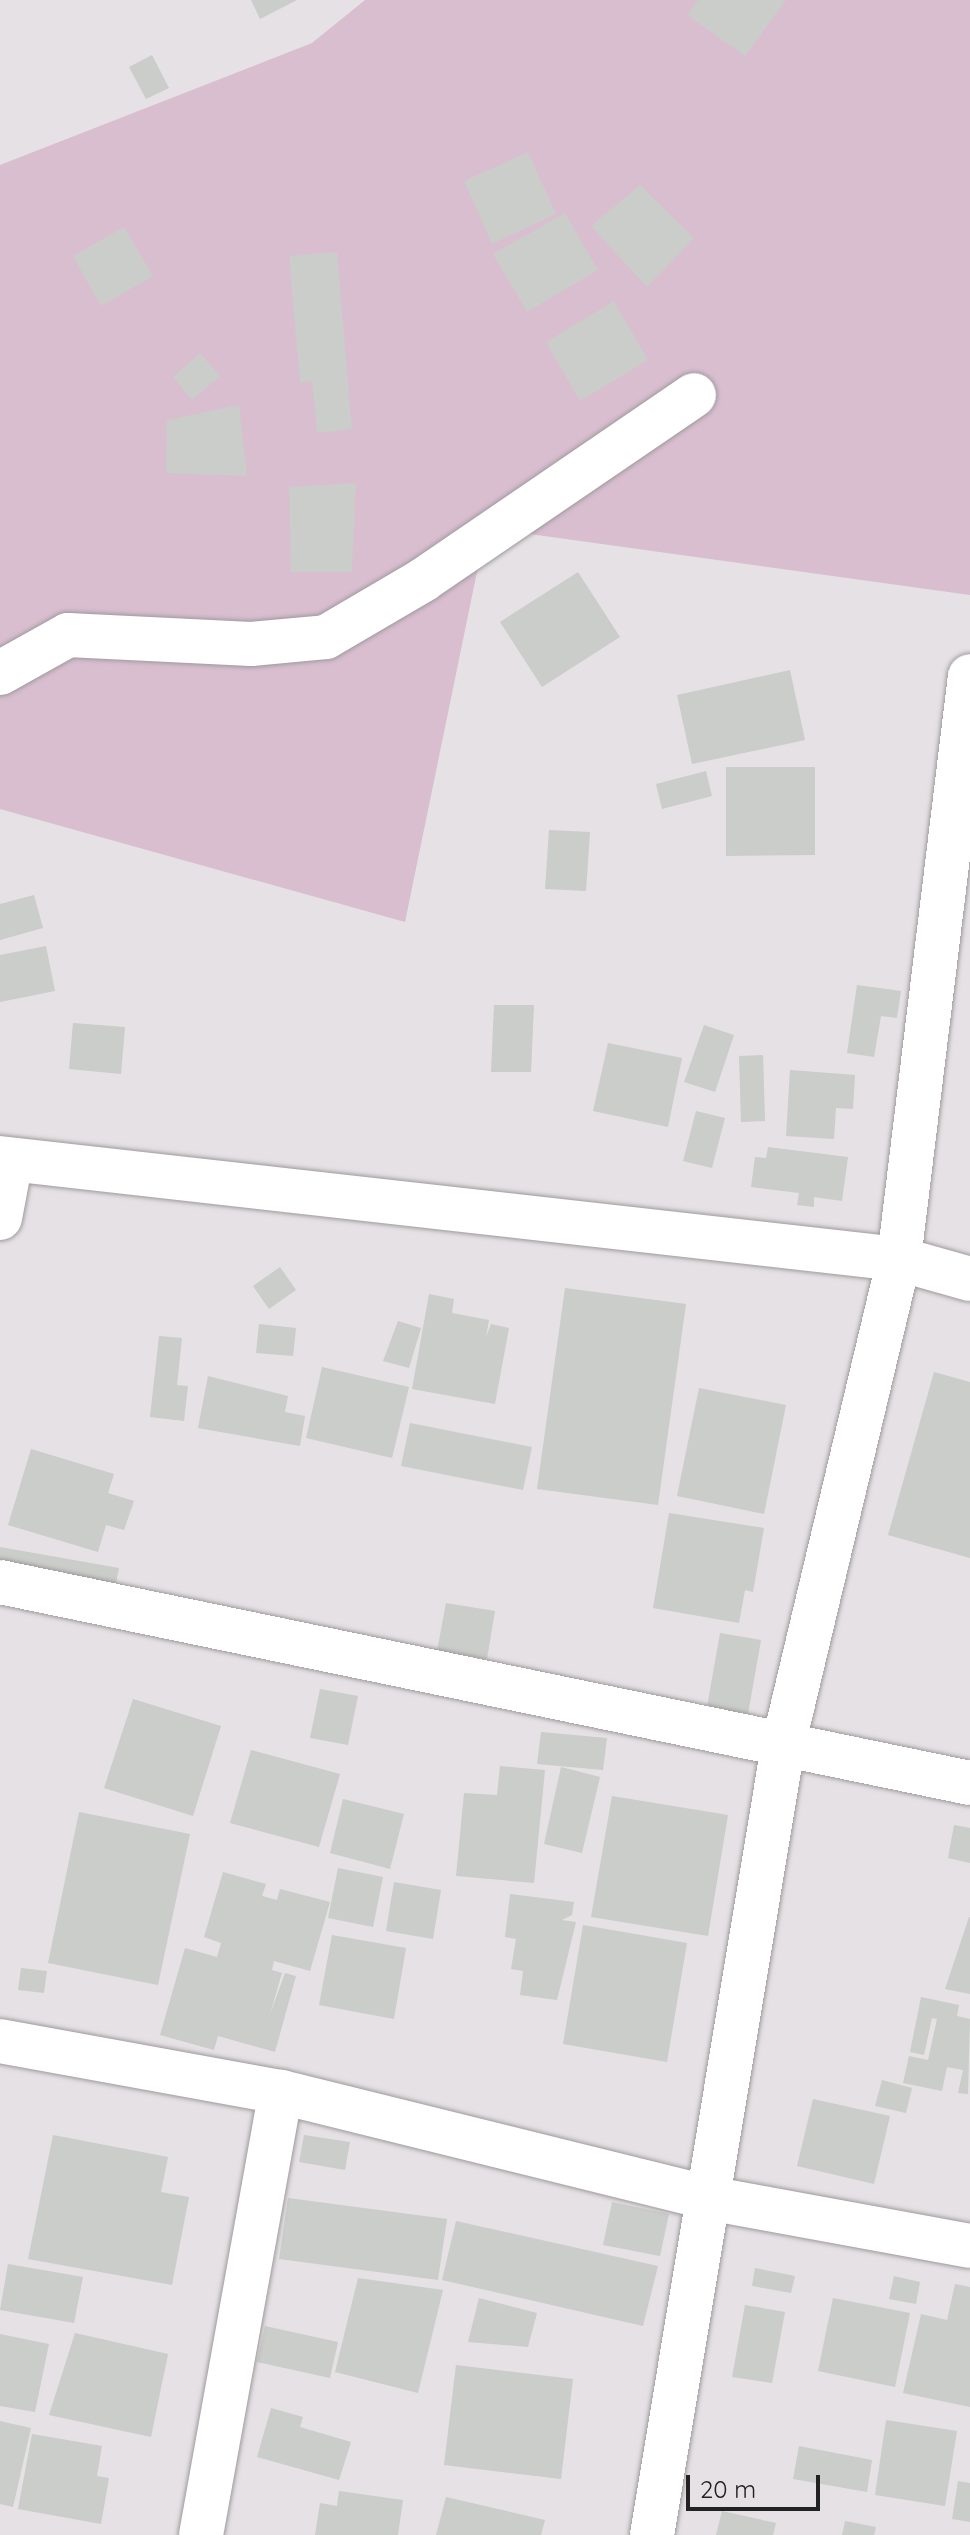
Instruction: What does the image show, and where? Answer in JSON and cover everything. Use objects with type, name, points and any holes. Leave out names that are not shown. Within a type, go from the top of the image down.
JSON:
[{"type":"street","points":[[0,673],[68,635],[251,644],[326,637],[423,580],[694,395]]},
{"type":"street","points":[[652,2535],[714,2199],[783,1746],[899,1259],[970,676]]},
{"type":"street","points":[[0,1218],[5,1159],[899,1259],[970,1279]]},
{"type":"street","points":[[0,1582],[970,1783]]},
{"type":"street","points":[[0,2041],[281,2092],[714,2199],[970,2246]]},
{"type":"street","points":[[201,2535],[281,2092]]},
{"type":"shaded area","points":[[365,0],[970,0],[970,595],[486,528],[405,922],[0,809],[0,165],[312,43]]},
{"type":"building","points":[[251,0],[297,0],[260,19]]},
{"type":"building","points":[[698,0],[786,0],[745,56],[687,15]]},
{"type":"building","points":[[152,55],[169,88],[146,99],[129,67]]},
{"type":"building","points":[[528,152],[556,214],[492,244],[464,181]]},
{"type":"building","points":[[640,185],[694,238],[647,287],[591,226]]},
{"type":"building","points":[[565,213],[598,270],[527,312],[493,254]]},
{"type":"building","points":[[124,227],[153,276],[101,306],[73,256]]},
{"type":"building","points":[[337,252],[352,429],[317,433],[312,381],[300,383],[289,256]]},
{"type":"building","points":[[614,301],[648,360],[580,401],[546,342]]},
{"type":"building","points":[[200,353],[220,376],[192,400],[173,377]]},
{"type":"building","points":[[239,405],[247,476],[166,473],[167,420]]},
{"type":"building","points":[[356,483],[352,572],[291,572],[289,487]]},
{"type":"building","points":[[578,572],[620,637],[542,687],[500,622]]},
{"type":"building","points":[[790,670],[805,740],[692,764],[677,695]]},
{"type":"building","points":[[726,767],[815,767],[815,855],[726,856]]},
{"type":"building","points":[[706,771],[712,796],[662,809],[656,784]]},
{"type":"building","points":[[549,830],[590,832],[586,891],[545,889]]},
{"type":"building","points":[[34,895],[43,928],[0,940],[0,904]]},
{"type":"building","points":[[46,946],[55,991],[0,1002],[0,955]]},
{"type":"building","points":[[857,985],[901,991],[897,1018],[881,1016],[874,1057],[847,1053]]},
{"type":"building","points":[[494,1005],[534,1005],[531,1072],[491,1072]]},
{"type":"building","points":[[73,1023],[125,1027],[121,1074],[69,1069]]},
{"type":"building","points":[[704,1025],[734,1035],[715,1092],[684,1082]]},
{"type":"building","points":[[608,1043],[682,1058],[668,1127],[593,1111]]},
{"type":"building","points":[[763,1055],[765,1121],[741,1122],[739,1056]]},
{"type":"building","points":[[790,1070],[855,1075],[853,1109],[836,1108],[834,1139],[786,1136]]},
{"type":"building","points":[[696,1111],[725,1118],[712,1168],[683,1161]]},
{"type":"building","points":[[768,1147],[848,1157],[842,1201],[814,1197],[814,1207],[797,1205],[799,1193],[751,1187],[755,1157],[766,1158]]},
{"type":"building","points":[[280,1267],[296,1290],[269,1309],[253,1286]]},
{"type":"building","points":[[565,1288],[686,1304],[658,1505],[537,1489]]},
{"type":"building","points":[[429,1294],[454,1299],[452,1313],[489,1320],[486,1337],[491,1324],[509,1328],[495,1404],[412,1389]]},
{"type":"building","points":[[398,1321],[421,1328],[409,1368],[383,1361]]},
{"type":"building","points":[[259,1324],[296,1328],[293,1356],[256,1353]]},
{"type":"building","points":[[159,1336],[182,1338],[177,1385],[188,1386],[184,1421],[150,1417]]},
{"type":"building","points":[[322,1367],[409,1387],[392,1458],[306,1438]]},
{"type":"building","points":[[934,1372],[970,1382],[970,1558],[888,1535]]},
{"type":"building","points":[[208,1376],[288,1396],[285,1412],[305,1416],[300,1446],[198,1428]]},
{"type":"building","points":[[699,1388],[786,1405],[764,1514],[677,1496]]},
{"type":"building","points":[[410,1423],[532,1447],[523,1490],[401,1466]]},
{"type":"building","points":[[31,1449],[114,1474],[108,1493],[134,1501],[124,1530],[106,1525],[98,1552],[8,1525]]},
{"type":"building","points":[[669,1513],[764,1528],[753,1592],[745,1590],[739,1623],[653,1608]]},
{"type":"building","points":[[0,1547],[119,1568],[115,1588],[0,1569]]},
{"type":"building","points":[[446,1603],[495,1611],[487,1659],[437,1651]]},
{"type":"building","points":[[720,1633],[761,1640],[748,1714],[707,1707]]},
{"type":"building","points":[[320,1689],[358,1696],[348,1745],[310,1738]]},
{"type":"building","points":[[133,1699],[221,1726],[193,1816],[104,1788]]},
{"type":"building","points":[[541,1732],[607,1738],[603,1770],[537,1764]]},
{"type":"building","points":[[251,1750],[340,1774],[319,1847],[230,1823]]},
{"type":"building","points":[[500,1766],[545,1770],[534,1883],[456,1876],[464,1793],[497,1795]]},
{"type":"building","points":[[561,1767],[600,1777],[582,1853],[544,1844]]},
{"type":"building","points":[[612,1796],[728,1815],[708,1936],[591,1917]]},
{"type":"building","points":[[343,1799],[404,1814],[390,1869],[330,1853]]},
{"type":"building","points":[[79,1812],[190,1834],[158,1985],[48,1963]]},
{"type":"building","points":[[954,1825],[970,1828],[970,1863],[948,1858]]},
{"type":"building","points":[[338,1868],[383,1877],[373,1927],[328,1918]]},
{"type":"building","points":[[223,1872],[266,1884],[262,1896],[277,1900],[280,1889],[330,1902],[310,1971],[274,1961],[272,1970],[282,1973],[270,2014],[285,1973],[296,1976],[275,2052],[218,2036],[214,2050],[160,2035],[185,1948],[217,1957],[221,1943],[204,1937]]},
{"type":"building","points":[[394,1882],[441,1890],[433,1939],[386,1931]]},
{"type":"building","points":[[510,1894],[574,1902],[572,1915],[562,1920],[576,1922],[557,2000],[520,1995],[523,1971],[511,1969],[516,1939],[505,1937]]},
{"type":"building","points":[[970,1917],[970,1994],[945,1989]]},
{"type":"building","points":[[583,1925],[687,1943],[667,2062],[563,2044]]},
{"type":"building","points":[[332,1935],[406,1948],[394,2019],[319,2005]]},
{"type":"building","points":[[21,1968],[47,1971],[44,1993],[18,1990]]},
{"type":"building","points":[[921,1997],[959,2005],[957,2016],[970,2019],[968,2094],[958,2093],[963,2070],[947,2067],[942,2091],[903,2083],[909,2056],[928,2060],[937,2019],[932,2018],[924,2055],[910,2052]]},
{"type":"building","points":[[882,2080],[912,2088],[906,2113],[875,2106]]},
{"type":"building","points":[[813,2099],[890,2116],[874,2184],[797,2166]]},
{"type":"building","points":[[53,2135],[168,2157],[161,2192],[189,2197],[172,2285],[28,2259]]},
{"type":"building","points":[[304,2135],[350,2142],[345,2170],[299,2162]]},
{"type":"building","points":[[288,2198],[447,2219],[438,2280],[279,2259]]},
{"type":"building","points":[[612,2202],[669,2214],[660,2256],[603,2245]]},
{"type":"building","points":[[456,2221],[658,2266],[643,2326],[442,2280]]},
{"type":"building","points":[[8,2264],[83,2277],[74,2323],[0,2310]]},
{"type":"building","points":[[755,2268],[795,2276],[791,2293],[752,2286]]},
{"type":"building","points":[[894,2276],[920,2282],[916,2304],[889,2299]]},
{"type":"building","points":[[358,2278],[443,2290],[418,2393],[335,2372]]},
{"type":"building","points":[[955,2284],[970,2287],[970,2407],[903,2393],[921,2314],[947,2320]]},
{"type":"building","points":[[479,2298],[537,2313],[528,2347],[468,2342]]},
{"type":"building","points":[[833,2298],[910,2313],[895,2387],[818,2371]]},
{"type":"building","points":[[745,2305],[785,2312],[772,2383],[732,2377]]},
{"type":"building","points":[[265,2326],[338,2342],[330,2378],[257,2362]]},
{"type":"building","points":[[75,2333],[168,2354],[151,2437],[49,2415]]},
{"type":"building","points":[[0,2334],[49,2344],[35,2412],[0,2406]]},
{"type":"building","points":[[456,2365],[573,2379],[561,2479],[444,2465]]},
{"type":"building","points":[[271,2408],[303,2417],[300,2427],[351,2442],[339,2480],[257,2457]]},
{"type":"building","points":[[886,2420],[957,2431],[945,2506],[875,2495]]},
{"type":"building","points":[[0,2421],[31,2428],[13,2507],[0,2504]]},
{"type":"building","points":[[32,2434],[102,2446],[97,2476],[109,2478],[101,2524],[18,2509]]},
{"type":"building","points":[[799,2446],[872,2460],[867,2492],[793,2479]]},
{"type":"building","points":[[958,2481],[970,2483],[970,2522],[952,2519]]},
{"type":"building","points":[[339,2491],[403,2500],[398,2535],[315,2535],[320,2503],[337,2506]]},
{"type":"building","points":[[446,2497],[545,2520],[541,2535],[436,2535]]},
{"type":"building","points":[[722,2511],[776,2523],[773,2535],[716,2535]]},
{"type":"building","points":[[845,2521],[876,2527],[874,2535],[842,2535]]}]
